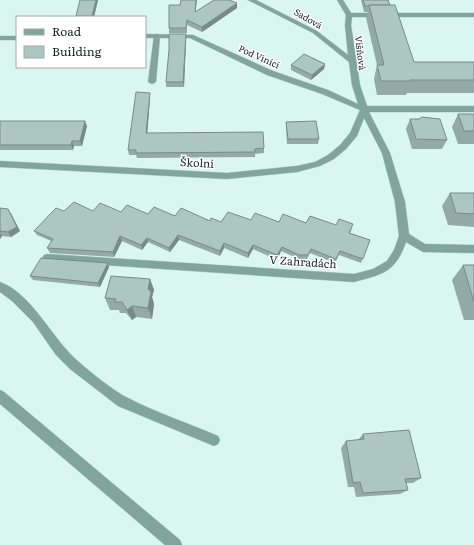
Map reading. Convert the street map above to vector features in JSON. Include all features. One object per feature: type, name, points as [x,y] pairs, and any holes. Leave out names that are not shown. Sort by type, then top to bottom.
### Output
[{"type":"street","name":"Sadová","points":[[251,0],[315,32],[352,61]]},
{"type":"street","points":[[340,0],[349,15],[474,15]]},
{"type":"street","name":"Višňová","points":[[349,15],[348,25],[352,61],[356,84],[364,109]]},
{"type":"street","name":"Pod Vinicí","points":[[146,36],[191,36],[270,73],[325,92],[364,109]]},
{"type":"street","points":[[152,82],[156,36]]},
{"type":"street","points":[[0,38],[16,38]]},
{"type":"street","points":[[364,109],[474,109]]},
{"type":"street","name":"Školní","points":[[0,164],[227,176],[297,169],[317,164],[331,157],[343,148],[354,134],[364,109]]},
{"type":"street","name":"V Zahradách","points":[[47,258],[354,278],[376,272],[390,264],[398,252],[404,236],[400,202],[386,153],[364,109]]},
{"type":"street","points":[[404,236],[423,248],[474,249]]},
{"type":"street","points":[[0,286],[16,298],[37,319],[60,351],[74,365],[122,402],[214,440]]},
{"type":"street","points":[[0,396],[175,545]]},
{"type":"building","points":[[80,0],[96,0],[92,16],[76,16]]},
{"type":"building","points":[[181,0],[196,0],[195,12],[214,0],[229,0],[237,3],[202,27],[187,20],[186,28],[169,28],[169,5],[180,5]]},
{"type":"building","points":[[363,0],[388,0],[390,5],[365,6]]},
{"type":"building","points":[[369,5],[395,5],[414,62],[474,62],[474,80],[381,81],[377,65],[384,65]]},
{"type":"building","points":[[169,34],[186,34],[183,82],[166,82]]},
{"type":"building","points":[[304,54],[325,64],[312,75],[291,65]]},
{"type":"building","points":[[136,92],[150,93],[146,133],[263,132],[264,148],[255,149],[255,152],[136,153],[136,150],[128,150]]},
{"type":"building","points":[[458,114],[474,114],[474,131],[464,131]]},
{"type":"building","points":[[422,117],[440,119],[447,140],[416,139],[410,119],[419,119]]},
{"type":"building","points":[[0,121],[85,121],[80,141],[72,141],[71,145],[0,145]]},
{"type":"building","points":[[316,121],[319,139],[288,139],[286,122]]},
{"type":"building","points":[[450,193],[474,193],[474,214],[456,213]]},
{"type":"building","points":[[74,202],[93,211],[100,203],[121,212],[127,205],[148,214],[154,207],[175,216],[181,208],[210,221],[211,218],[221,222],[228,212],[251,220],[255,213],[279,222],[283,214],[306,223],[310,216],[336,225],[339,219],[353,224],[349,233],[370,240],[363,259],[340,251],[336,259],[311,249],[308,255],[299,255],[282,247],[277,255],[253,245],[248,253],[224,243],[220,251],[178,235],[169,248],[147,238],[141,245],[120,236],[113,252],[47,248],[53,239],[34,231],[56,208],[64,211]]},
{"type":"building","points":[[0,208],[8,209],[17,227],[8,232],[0,231]]},
{"type":"building","points":[[41,258],[108,263],[98,283],[30,276]]},
{"type":"building","points":[[463,265],[474,265],[474,302]]},
{"type":"building","points":[[111,276],[150,279],[148,289],[151,292],[148,308],[132,306],[127,310],[122,302],[115,302],[116,299],[105,298]]},
{"type":"building","points":[[409,430],[421,478],[405,479],[408,490],[363,493],[360,482],[353,483],[346,441],[364,439],[363,434]]}]
